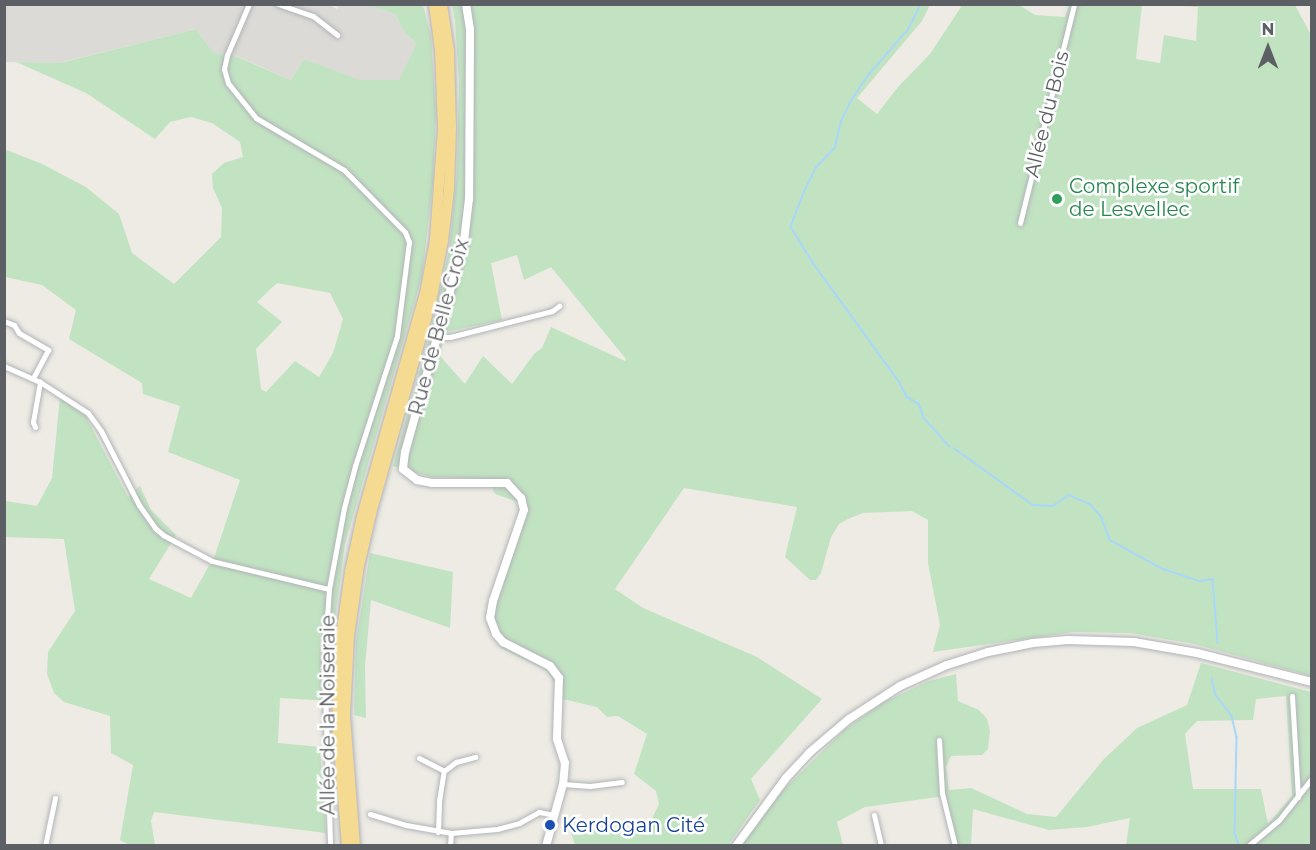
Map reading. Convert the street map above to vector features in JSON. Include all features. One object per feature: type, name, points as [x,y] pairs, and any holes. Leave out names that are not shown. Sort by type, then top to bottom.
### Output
[{"type":"highway","points":[[347,846],[338,729],[342,630],[359,526],[422,305],[435,240],[440,200],[443,128],[440,50],[434,4]]},
{"type":"highway","points":[[355,846],[345,715],[349,636],[359,566],[369,520],[431,302],[443,241],[449,189],[451,128],[448,51],[442,4]]},
{"type":"street","name":"Allée de la Noiseraie","points":[[249,4],[227,55],[224,69],[228,83],[247,110],[263,123],[337,164],[405,232],[409,242],[397,336],[355,466],[329,589],[324,662],[330,846]]},
{"type":"street","points":[[278,4],[313,16],[337,35]]},
{"type":"street","name":"Rue de Belle Croix","points":[[466,4],[470,30],[469,199],[464,241],[405,452],[403,469],[417,480],[433,483],[507,483],[521,498],[524,510],[493,601],[490,618],[496,634],[503,642],[550,666],[558,678],[557,739],[565,763],[563,784]]},
{"type":"street","name":"Allée du Bois","points":[[1020,223],[1074,4]]},
{"type":"street","points":[[439,337],[450,337],[552,312],[559,306]]},
{"type":"street","points":[[4,321],[14,325],[19,333],[48,350],[33,378]]},
{"type":"street","points":[[4,366],[33,378],[88,413],[139,505],[155,528],[163,535],[190,551],[220,563],[329,589]]},
{"type":"street","points":[[35,427],[33,422],[40,382]]},
{"type":"street","points":[[736,846],[786,778],[809,753],[849,719],[900,686],[947,665],[988,652],[1033,643],[1068,640],[1134,642],[1197,653],[1309,683]]},
{"type":"street","points":[[1292,696],[1298,797]]},
{"type":"street","points":[[939,740],[942,793],[955,846]]},
{"type":"street","points":[[420,758],[444,771]]},
{"type":"street","points":[[438,832],[439,801],[444,771],[456,762],[475,758]]},
{"type":"street","points":[[1248,846],[1280,820],[1311,778]]},
{"type":"street","points":[[546,846],[563,784],[590,786],[622,782]]},
{"type":"street","points":[[45,846],[55,798]]},
{"type":"street","points":[[370,814],[438,832],[451,833],[497,829],[519,823],[538,812],[554,815]]},
{"type":"street","points":[[874,815],[881,846]]},
{"type":"street","points":[[450,846],[451,833]]},
{"type":"shaded area","points":[[5,4],[328,4],[337,9],[339,5],[368,5],[395,14],[404,32],[416,44],[400,80],[360,81],[304,59],[291,80],[236,56],[214,53],[196,29],[59,63],[5,62]]},
{"type":"green space","points":[[368,5],[423,5],[431,36],[436,115],[433,182],[422,276],[345,544],[336,612],[331,701],[280,698],[278,743],[320,747],[326,833],[154,812],[151,821],[155,845],[129,845],[120,840],[133,765],[111,753],[110,716],[64,702],[54,693],[47,674],[48,652],[75,611],[64,539],[5,537],[5,448],[6,501],[37,506],[52,478],[60,397],[85,415],[128,497],[140,486],[151,510],[176,535],[149,579],[191,598],[215,555],[240,480],[168,452],[180,406],[143,394],[142,383],[69,339],[76,310],[42,285],[5,277],[4,149],[40,163],[86,187],[119,214],[132,253],[174,284],[221,237],[222,208],[213,188],[212,174],[224,163],[243,157],[240,142],[212,123],[191,117],[170,122],[155,139],[86,93],[16,62],[60,63],[196,29],[214,53],[235,56],[291,80],[304,59],[360,80],[399,80],[416,44],[404,32],[395,14]],"holes":[[[277,283],[330,293],[343,319],[333,353],[319,377],[295,361],[266,392],[261,389],[256,349],[282,322],[257,302]]]},
{"type":"green space","points":[[452,5],[930,5],[922,21],[857,98],[877,114],[898,87],[930,54],[961,7],[958,5],[1019,5],[1035,15],[1065,17],[1069,5],[1142,5],[1136,59],[1160,63],[1164,35],[1196,41],[1198,7],[1165,5],[1295,5],[1311,35],[1311,676],[1194,644],[1130,633],[1073,632],[933,652],[940,625],[928,563],[928,520],[912,511],[863,513],[848,519],[839,524],[831,537],[821,573],[816,580],[810,580],[785,557],[797,507],[684,488],[615,589],[643,608],[757,657],[822,699],[751,779],[760,800],[728,845],[575,845],[570,829],[646,831],[659,804],[656,791],[634,774],[647,734],[618,716],[607,717],[597,707],[554,697],[554,682],[546,670],[501,648],[489,630],[487,614],[519,512],[518,502],[495,494],[488,479],[431,477],[393,466],[428,341],[449,251],[457,174],[459,81]],"holes":[[[517,255],[524,280],[551,267],[626,359],[625,361],[551,327],[542,348],[534,354],[512,384],[483,356],[465,384],[439,355],[446,332],[502,320],[491,263]]]},
{"type":"green space","points":[[370,553],[453,572],[450,628],[371,600],[365,666],[366,718],[354,715],[356,642]]},
{"type":"green space","points":[[1201,663],[1311,692],[1311,845],[1126,845],[1130,818],[1087,827],[1049,830],[973,809],[971,845],[958,845],[945,796],[865,807],[837,822],[843,845],[740,846],[782,791],[844,730],[884,702],[929,681],[956,674],[958,701],[979,710],[987,719],[990,731],[988,749],[982,755],[951,756],[946,767],[949,790],[971,788],[1027,814],[1056,817],[1104,759],[1137,728],[1187,705]],"holes":[[[1286,696],[1292,796],[1268,824],[1261,789],[1193,789],[1185,734],[1197,721],[1253,720],[1256,699]]]},
{"type":"waterway","points":[[921,4],[909,29],[869,75],[852,100],[841,123],[835,148],[817,167],[791,227],[814,264],[900,383],[907,397],[919,404],[924,418],[949,446]]},
{"type":"waterway","points":[[954,448],[1033,505],[1053,506],[1069,495],[1091,505],[1101,516],[1110,540],[1161,568],[1199,581],[1213,579],[1218,643]]},
{"type":"waterway","points":[[1212,678],[1216,695],[1232,716],[1237,737],[1235,833],[1239,844]]},
{"type":"place","name":"Complexe sportif de Lesvellec","points":[[1057,199]]},
{"type":"place","name":"Kerdogan Cité","points":[[550,825]]}]
